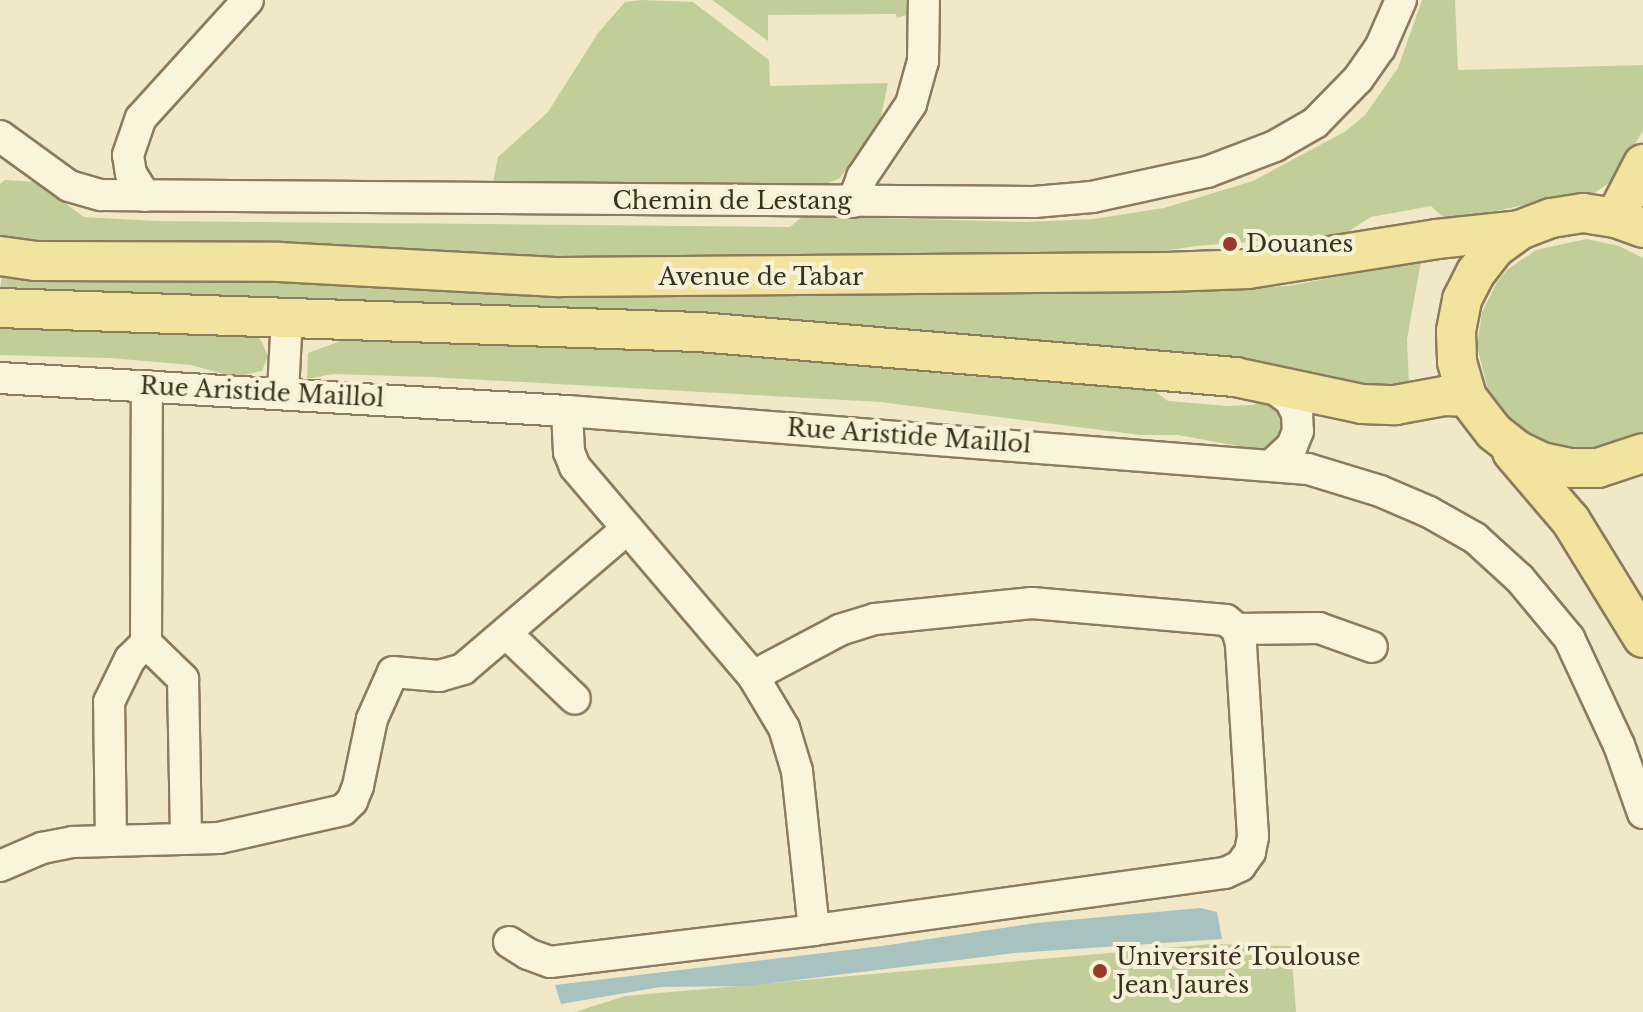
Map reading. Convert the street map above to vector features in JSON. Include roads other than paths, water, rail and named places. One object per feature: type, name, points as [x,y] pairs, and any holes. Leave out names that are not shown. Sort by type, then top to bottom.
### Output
[{"type":"main road","points":[[1643,164],[1629,223],[1583,213],[1551,218],[1520,230],[1495,248],[1476,272],[1462,300],[1456,331],[1457,362],[1467,397],[1571,521],[1643,638]]},
{"type":"main road","name":"Avenue de Tabar","points":[[0,256],[35,261],[279,262],[560,277],[1166,272],[1248,269],[1437,239],[1520,230]]},
{"type":"main road","points":[[0,308],[287,315],[699,332],[1266,382],[1362,404],[1395,405],[1444,396],[1467,397]]},
{"type":"main road","points":[[1494,432],[1517,450],[1542,462],[1570,468],[1598,468],[1643,453]]},
{"type":"street","points":[[145,196],[131,174],[128,155],[141,118],[248,0]]},
{"type":"street","points":[[853,202],[862,177],[911,104],[923,61],[924,0]]},
{"type":"street","name":"Chemin de Lestang","points":[[4,146],[86,193],[145,196],[853,202],[1034,202],[1092,197],[1169,183],[1238,162],[1297,134],[1336,105],[1380,48],[1401,0]]},
{"type":"street","points":[[283,392],[287,315]]},
{"type":"street","name":"Rue Aristide Maillol","points":[[0,378],[283,392],[567,411],[1273,464],[1345,479],[1429,512],[1475,538],[1549,609],[1574,648],[1619,745],[1643,813]]},
{"type":"street","points":[[1266,382],[1290,400],[1297,414],[1298,431],[1292,446],[1273,464]]},
{"type":"street","points":[[111,841],[109,702],[130,659],[146,643],[147,386]]},
{"type":"street","points":[[567,411],[569,452],[575,467],[753,676],[793,749],[814,930]]},
{"type":"street","points":[[0,866],[42,848],[243,834],[343,810],[352,801],[358,786],[372,719],[393,672],[439,676],[463,669],[627,529]]},
{"type":"street","points":[[509,942],[528,954],[550,962],[814,930],[1225,873],[1240,866],[1250,852],[1253,836],[1241,644],[1237,629],[1226,620],[1032,603],[875,619],[840,630],[753,676]]},
{"type":"street","points":[[1237,629],[1319,628],[1372,647]]},
{"type":"street","points":[[506,633],[575,699]]},
{"type":"street","points":[[146,643],[183,679],[186,839]]},
{"type":"water","points":[[1200,908],[1217,912],[1222,939],[1015,953],[747,986],[660,987],[561,1004],[555,985],[882,946],[1036,923]]},
{"type":"place","name":"Douanes","points":[[1230,244]]},
{"type":"place","name":"Université Toulouse Jean Jaurès","points":[[1100,971]]}]
